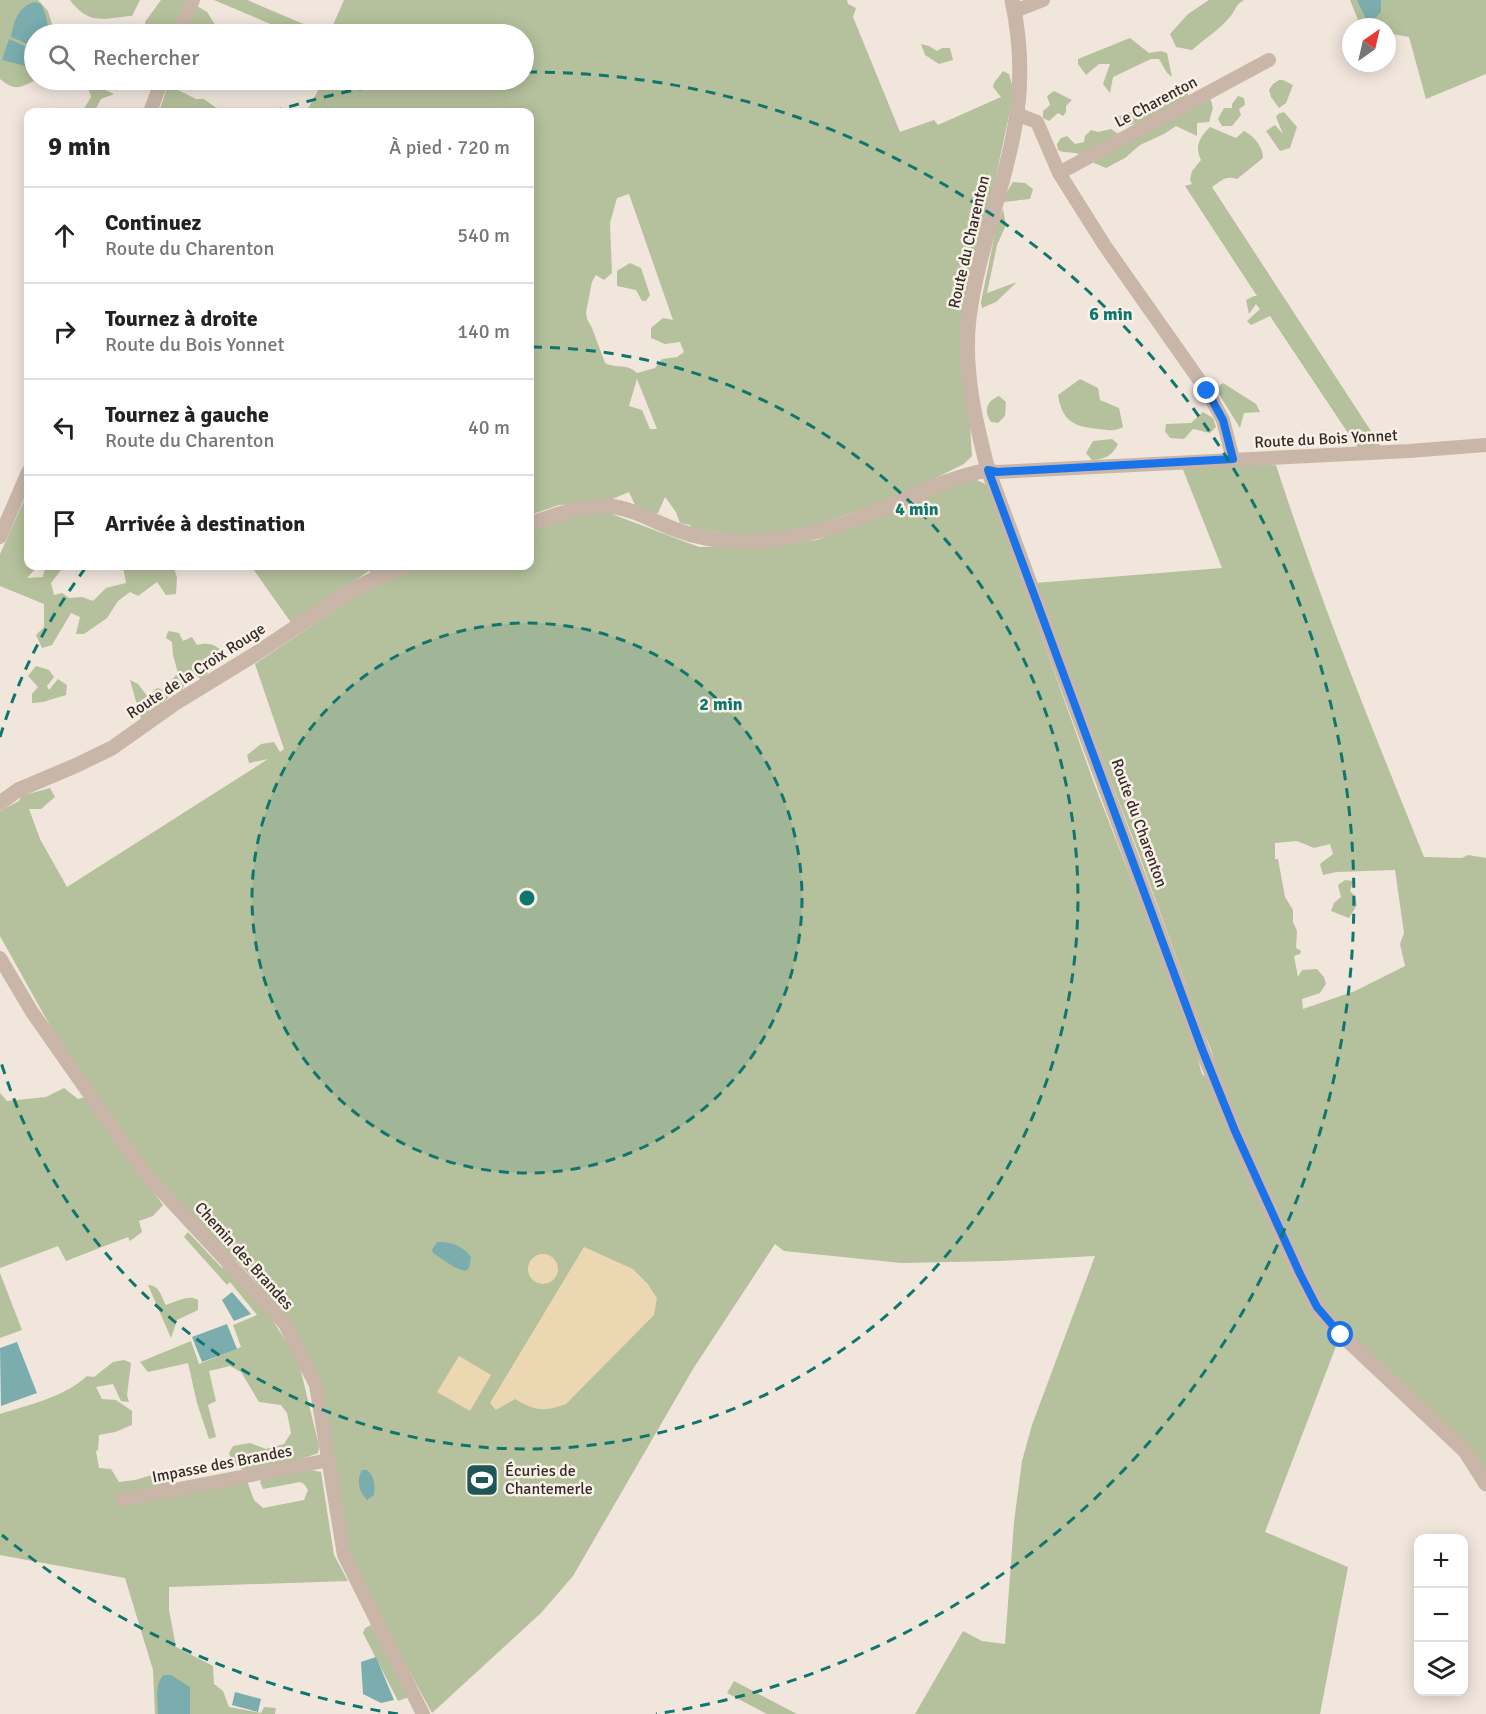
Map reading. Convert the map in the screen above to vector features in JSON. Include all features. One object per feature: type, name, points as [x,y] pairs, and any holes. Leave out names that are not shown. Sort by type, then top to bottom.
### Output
[{"type":"street","points":[[183,24],[193,0]]},
{"type":"street","points":[[1013,6],[1044,0]]},
{"type":"street","name":"Route du Charenton","points":[[1013,6],[1018,39],[1017,114],[976,279],[969,319],[970,396],[988,470],[1202,1049],[1235,1131],[1300,1274],[1317,1307],[1341,1335],[1465,1451],[1482,1477]]},
{"type":"street","name":"Le Charenton","points":[[1059,173],[1269,60]]},
{"type":"street","points":[[152,108],[158,90]]},
{"type":"street","points":[[1017,114],[1037,122],[1059,173],[1105,246],[1207,391],[1223,420],[1233,459]]},
{"type":"street","name":"Route du Bois Yonnet","points":[[988,470],[997,472],[1486,445]]},
{"type":"street","points":[[534,523],[588,507],[611,506],[703,538],[741,542],[772,540],[804,535],[853,520],[932,486],[988,470]]},
{"type":"street","points":[[0,537],[24,481]]},
{"type":"street","name":"Route de la Croix Rouge","points":[[0,802],[18,790],[112,748],[177,702],[257,653],[347,593],[398,570]]},
{"type":"street","name":"Chemin des Brandes","points":[[0,958],[32,1012],[144,1172],[285,1324],[316,1385],[344,1555],[423,1714]]},
{"type":"street","name":"Impasse des Brandes","points":[[122,1500],[329,1460]]},
{"type":"green space","points":[[0,0],[38,0],[48,11],[52,24],[24,24],[24,85],[13,87],[0,79]]},
{"type":"green space","points":[[70,0],[140,0],[132,16],[105,19],[84,14]]},
{"type":"green space","points":[[161,0],[187,0],[207,12],[215,24],[145,24]]},
{"type":"green space","points":[[214,0],[247,0],[303,24],[270,24]]},
{"type":"green space","points":[[344,0],[847,0],[848,4],[856,8],[853,17],[900,132],[934,120],[938,125],[1001,97],[993,87],[994,83],[1003,71],[1009,74],[1014,92],[984,232],[965,348],[972,456],[964,464],[893,499],[816,525],[760,538],[692,529],[690,525],[680,523],[676,512],[665,497],[658,513],[648,515],[636,507],[629,492],[603,503],[559,505],[534,514],[534,108],[308,108],[318,90],[534,90],[534,24],[333,24]],"holes":[[[629,194],[673,320],[663,318],[651,328],[651,338],[665,344],[680,342],[684,352],[677,357],[662,359],[655,368],[637,373],[626,367],[605,363],[586,312],[592,282],[596,275],[604,280],[612,273],[610,223],[617,198]],[[637,379],[657,429],[650,429],[642,410],[629,406]]]},
{"type":"green space","points":[[1209,0],[1244,0],[1238,4],[1225,22],[1192,50],[1176,47],[1170,34],[1188,14]]},
{"type":"green space","points":[[1350,0],[1486,0],[1486,74],[1426,99],[1409,37],[1396,35],[1396,18],[1357,18]]},
{"type":"green space","points":[[1130,38],[1149,53],[1161,51],[1167,53],[1172,77],[1159,59],[1151,59],[1113,77],[1110,93],[1103,84],[1110,64],[1099,64],[1086,75],[1078,64],[1078,59]]},
{"type":"green space","points":[[921,44],[937,51],[950,48],[953,60],[939,64],[925,55]]},
{"type":"green space","points":[[1279,80],[1293,85],[1286,103],[1279,108],[1269,90]]},
{"type":"green space","points":[[1184,84],[1188,89],[1188,99],[1210,97],[1213,108],[1209,122],[1197,123],[1197,136],[1176,126],[1140,145],[1125,158],[1106,168],[1094,163],[1088,152],[1081,155],[1058,150],[1057,144],[1061,138],[1067,136],[1075,144],[1084,142],[1085,136],[1091,130],[1098,132],[1111,129],[1120,135],[1149,127],[1138,123],[1122,127],[1119,116],[1141,108],[1151,111],[1158,109],[1161,102],[1168,103],[1178,96],[1176,86]]},
{"type":"green space","points":[[89,90],[105,90],[114,94],[101,99],[96,108],[84,108],[91,97]]},
{"type":"green space","points":[[166,90],[178,90],[196,99],[204,99],[216,108],[160,108]]},
{"type":"green space","points":[[1054,91],[1072,100],[1066,106],[1063,116],[1058,113],[1049,121],[1043,118],[1043,111],[1050,105],[1047,96]]},
{"type":"green space","points":[[1238,96],[1244,98],[1245,105],[1239,109],[1241,115],[1232,126],[1222,126],[1218,119],[1224,108],[1232,108]]},
{"type":"green space","points":[[1284,112],[1297,127],[1290,148],[1280,151],[1266,131],[1275,125],[1283,134],[1276,117]]},
{"type":"green space","points":[[1210,127],[1236,138],[1244,131],[1260,146],[1263,158],[1237,179],[1226,178],[1212,187],[1382,448],[1358,448],[1270,316],[1251,325],[1247,321],[1260,309],[1256,304],[1249,314],[1246,300],[1257,296],[1185,186],[1192,184],[1190,180],[1192,171],[1201,160],[1198,150],[1199,142]]},
{"type":"green space","points":[[1013,182],[1025,183],[1033,189],[1030,199],[1004,202],[1005,195]]},
{"type":"green space","points":[[1003,209],[1006,225],[997,245],[987,293],[1017,282],[996,302],[982,308],[981,302],[997,224]]},
{"type":"green space","points":[[630,263],[641,268],[650,295],[646,301],[642,301],[636,290],[617,286],[617,271]]},
{"type":"green space","points":[[1080,379],[1098,388],[1100,400],[1119,408],[1123,427],[1117,430],[1090,428],[1076,424],[1066,417],[1058,395]]},
{"type":"green space","points":[[1223,383],[1256,404],[1260,412],[1244,413],[1240,428],[1215,388]]},
{"type":"green space","points":[[999,396],[1006,402],[1005,416],[998,423],[991,422],[987,414],[987,406]]},
{"type":"green space","points":[[1203,412],[1213,418],[1216,427],[1210,433],[1193,429],[1184,439],[1170,438],[1165,431],[1166,424],[1191,423]]},
{"type":"green space","points":[[1112,439],[1118,444],[1108,456],[1092,460],[1086,453],[1093,441]]},
{"type":"green space","points":[[1276,465],[1328,613],[1424,857],[1462,858],[1468,855],[1486,858],[1486,1474],[1338,1341],[1265,1532],[1348,1567],[1320,1714],[915,1714],[963,1631],[982,1641],[1005,1644],[1014,1522],[1022,1461],[1032,1425],[1095,1256],[901,1263],[784,1251],[775,1244],[693,1369],[573,1576],[541,1613],[432,1713],[351,1558],[327,1415],[290,1325],[250,1275],[153,1175],[58,1040],[0,936],[0,811],[19,801],[21,796],[50,788],[55,797],[41,809],[29,809],[40,839],[67,887],[268,759],[249,763],[247,755],[261,744],[274,742],[280,752],[284,749],[255,664],[367,588],[410,570],[534,570],[534,529],[576,513],[609,513],[699,547],[765,546],[817,540],[901,507],[950,484],[977,480],[989,489],[1095,786],[1190,1030],[1202,1074],[1218,1087],[1212,1052],[1035,583],[1222,568],[1182,467]],"holes":[[[1297,841],[1314,848],[1330,844],[1333,854],[1320,864],[1323,875],[1336,872],[1395,870],[1404,933],[1400,944],[1405,966],[1355,991],[1303,1009],[1302,999],[1320,993],[1326,984],[1324,977],[1317,969],[1302,970],[1298,977],[1294,956],[1300,954],[1301,951],[1296,948],[1297,931],[1293,922],[1293,910],[1285,897],[1278,859],[1275,859],[1275,843]]]},
{"type":"green space","points":[[24,501],[24,570],[34,570],[27,578],[43,577],[45,570],[61,570],[51,583],[54,595],[62,593],[69,598],[82,597],[93,601],[106,588],[126,583],[124,570],[174,570],[177,577],[176,594],[166,595],[157,582],[138,596],[130,592],[118,601],[107,618],[84,634],[76,634],[80,617],[71,613],[52,645],[42,648],[36,635],[44,627],[44,604],[0,586],[0,554]]},
{"type":"green space","points":[[254,570],[381,570],[375,574],[369,571],[292,624]]},
{"type":"green space","points":[[168,631],[179,633],[183,641],[192,637],[197,645],[212,645],[224,654],[203,659],[208,673],[202,680],[190,671],[182,690],[174,691],[168,684],[178,673],[172,642],[166,638]]},
{"type":"green space","points":[[36,666],[49,670],[54,677],[47,686],[49,690],[58,679],[67,685],[66,695],[32,703],[32,694],[38,687],[28,676]]},
{"type":"green space","points":[[130,680],[138,684],[148,697],[157,688],[173,693],[157,709],[141,719]]},
{"type":"green space","points":[[1345,880],[1353,881],[1350,891],[1355,896],[1357,905],[1349,918],[1331,911],[1334,903],[1341,897],[1338,885]]},
{"type":"green space","points":[[64,1088],[78,1099],[85,1097],[163,1205],[153,1216],[139,1221],[142,1232],[130,1241],[128,1237],[66,1261],[58,1246],[0,1268],[0,1093],[7,1101],[46,1097]]},
{"type":"green space","points":[[188,1232],[221,1267],[231,1271],[269,1315],[298,1359],[319,1446],[318,1453],[262,1469],[249,1471],[242,1469],[229,1453],[233,1446],[250,1443],[266,1449],[284,1444],[291,1433],[287,1413],[281,1405],[259,1402],[241,1372],[230,1366],[209,1371],[216,1401],[208,1405],[216,1437],[209,1439],[197,1403],[188,1363],[148,1372],[140,1362],[191,1341],[199,1364],[241,1347],[233,1325],[257,1315],[230,1282],[227,1285],[184,1237]]},
{"type":"green space","points":[[0,1273],[22,1330],[0,1338]]},
{"type":"green space","points":[[148,1285],[158,1289],[166,1305],[187,1298],[198,1300],[198,1310],[177,1320],[171,1338]]},
{"type":"green space","points":[[124,1360],[131,1363],[127,1395],[129,1402],[121,1401],[113,1384],[96,1387],[102,1399],[116,1400],[132,1411],[132,1425],[99,1435],[96,1451],[99,1468],[111,1469],[119,1482],[135,1480],[173,1469],[175,1473],[169,1484],[168,1494],[247,1481],[254,1500],[263,1508],[304,1500],[308,1490],[300,1482],[263,1489],[260,1482],[262,1479],[311,1470],[321,1472],[334,1555],[348,1581],[169,1587],[169,1610],[176,1647],[213,1666],[214,1684],[223,1691],[229,1707],[261,1713],[264,1707],[276,1708],[275,1714],[155,1714],[153,1670],[125,1578],[0,1555],[0,1414],[57,1395],[78,1384],[87,1376],[94,1377],[113,1362]]},
{"type":"green space","points":[[371,1625],[409,1697],[398,1701],[363,1633],[365,1628]]},
{"type":"green space","points":[[734,1681],[797,1714],[767,1714],[727,1693]]},
{"type":"sand","points":[[584,1247],[633,1269],[647,1283],[657,1298],[654,1315],[566,1404],[540,1409],[515,1399],[496,1410],[490,1403]]},
{"type":"sand","points":[[543,1254],[549,1255],[557,1263],[557,1275],[549,1283],[543,1284],[537,1283],[529,1275],[528,1269],[529,1263],[537,1255]]},
{"type":"sand","points":[[459,1356],[491,1375],[470,1411],[437,1392]]},
{"type":"water","points":[[1357,0],[1381,0],[1381,12],[1375,18],[1366,18]]},
{"type":"water","points":[[35,2],[41,4],[48,24],[24,24],[24,43],[11,37],[15,20],[29,4]]},
{"type":"water","points":[[9,39],[24,46],[24,66],[2,60]]},
{"type":"water","points":[[437,1242],[452,1243],[464,1250],[471,1257],[469,1268],[465,1271],[454,1267],[433,1253],[432,1250]]},
{"type":"water","points":[[232,1292],[251,1314],[234,1321],[222,1300]]},
{"type":"water","points":[[227,1324],[237,1349],[202,1362],[192,1337]]},
{"type":"water","points":[[17,1342],[37,1393],[1,1406],[0,1348]]},
{"type":"water","points":[[362,1470],[367,1470],[374,1481],[374,1495],[367,1500],[359,1486]]},
{"type":"water","points":[[376,1657],[394,1700],[381,1703],[363,1694],[361,1662]]},
{"type":"water","points":[[164,1675],[171,1675],[190,1687],[190,1714],[158,1714],[158,1688]]},
{"type":"water","points":[[235,1692],[261,1699],[258,1712],[232,1705]]},
{"type":"place","name":"Écuries de Chantemerle","points":[[482,1480]]},
{"type":"route","points":[[1207,391],[1223,420],[1233,459],[997,472],[988,470],[1190,1011],[1202,1049],[1235,1131],[1281,1235],[1317,1307],[1341,1335]]}]
